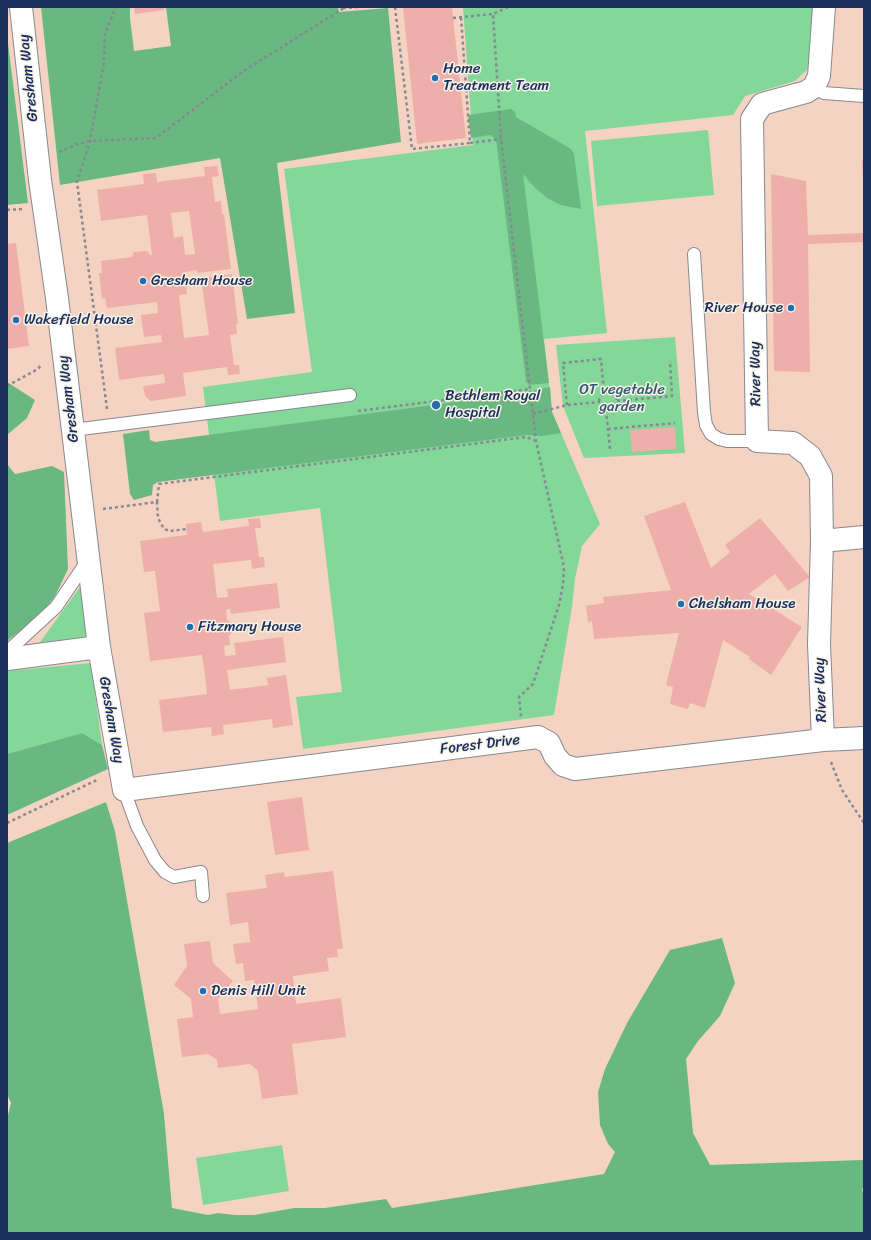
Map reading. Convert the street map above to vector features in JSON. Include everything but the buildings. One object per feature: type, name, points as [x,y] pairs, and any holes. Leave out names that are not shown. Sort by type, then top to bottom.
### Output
[{"type":"street","name":"Gresham Way","points":[[21,7],[40,180],[57,298],[99,647],[122,780]]},
{"type":"street","points":[[814,87],[819,76],[824,7]]},
{"type":"street","name":"River Way","points":[[814,87],[806,92],[762,104],[752,118],[757,440],[793,443],[810,456],[821,476],[822,541],[819,644],[823,740]]},
{"type":"street","points":[[822,541],[864,536]]},
{"type":"street","points":[[7,659],[99,647]]},
{"type":"street","name":"Forest Drive","points":[[122,780],[538,737],[549,743],[555,756],[563,765],[576,769],[823,740],[864,738]]},
{"type":"lane","points":[[814,87],[824,93],[864,96]]},
{"type":"lane","points":[[694,254],[706,424],[711,434],[719,440],[757,440]]},
{"type":"lane","points":[[73,430],[350,395]]},
{"type":"lane","points":[[7,652],[56,607],[88,560]]},
{"type":"lane","points":[[122,780],[137,826],[155,860],[165,872],[174,877],[200,872],[204,896]]},
{"type":"path","points":[[110,425],[77,182],[90,141],[104,62],[105,32],[116,7]]},
{"type":"path","points":[[53,154],[77,144],[90,141],[156,138],[242,72],[344,8],[358,7]]},
{"type":"path","points":[[395,7],[412,149],[501,139]]},
{"type":"path","points":[[453,18],[493,14],[508,7]]},
{"type":"path","points":[[493,14],[501,139],[536,441],[562,550],[564,573],[559,605],[533,684],[519,697],[522,739]]},
{"type":"path","points":[[461,17],[470,143]]},
{"type":"path","points":[[7,210],[26,208]]},
{"type":"path","points":[[567,405],[563,363],[601,359],[604,393]]},
{"type":"path","points":[[617,401],[672,396],[670,361]]},
{"type":"path","points":[[7,386],[38,369],[42,363]]},
{"type":"path","points":[[610,392],[615,395],[617,401],[616,406],[612,410],[606,410],[601,407],[599,402],[600,397],[604,393],[610,392]]},
{"type":"path","points":[[533,414],[567,405],[599,402]]},
{"type":"path","points":[[606,410],[610,449]]},
{"type":"path","points":[[608,429],[675,423]]},
{"type":"path","points":[[187,529],[170,531],[164,529],[158,518],[157,502],[159,484],[526,437],[536,441]]},
{"type":"path","points":[[83,512],[157,502]]},
{"type":"path","points":[[823,740],[842,790],[864,822]]},
{"type":"path","points":[[7,823],[122,780]]},
{"type":"shaded area","name":"Bethlem Royal Hospital","points":[[7,7],[864,7],[864,1169],[863,1161],[604,1174],[392,1208],[294,1208],[254,1215],[218,1213],[208,1215],[172,1208],[164,1114],[115,831],[106,802],[7,843]]},
{"type":"green space","points":[[41,7],[130,7],[134,51],[171,46],[166,7],[338,7],[339,12],[388,8],[401,142],[277,163],[295,313],[247,319],[220,158],[60,185]]},
{"type":"green space","points":[[463,7],[815,7],[812,65],[795,81],[745,96],[733,115],[585,131],[607,333],[544,339],[552,412],[600,524],[582,546],[575,579],[572,607],[554,715],[303,749],[296,697],[342,692],[320,508],[220,521],[203,387],[312,372],[284,169],[473,145]]},
{"type":"green space","points":[[7,35],[28,203],[7,205]]},
{"type":"green space","points":[[511,109],[515,112],[516,117],[571,149],[574,154],[581,209],[561,205],[547,198],[535,188],[523,174],[549,383],[529,385],[526,381],[496,139],[490,135],[471,138],[468,115]]},
{"type":"green space","points":[[708,130],[714,195],[597,206],[591,141]]},
{"type":"green space","name":"OT vegetable garden","points":[[675,337],[685,453],[584,458],[563,406],[556,345]]},
{"type":"green space","points":[[7,382],[35,400],[27,418],[7,435]]},
{"type":"green space","points":[[550,387],[552,412],[561,433],[542,436],[526,435],[158,482],[153,485],[152,495],[134,500],[130,494],[123,434],[149,430],[150,440],[155,442],[516,394]]},
{"type":"green space","points":[[7,464],[15,474],[52,466],[64,472],[68,569],[55,596],[39,616],[7,641]]},
{"type":"green space","points":[[83,583],[89,639],[38,645]]},
{"type":"green space","points":[[91,663],[102,745],[82,733],[7,754],[7,671]]},
{"type":"green space","points":[[82,733],[102,745],[108,769],[7,815],[7,754]]},
{"type":"green space","points":[[106,802],[115,831],[164,1114],[172,1208],[208,1215],[218,1213],[254,1215],[294,1208],[325,1208],[386,1199],[392,1208],[604,1174],[615,1152],[608,1144],[600,1125],[598,1092],[605,1069],[627,1023],[670,950],[722,938],[735,983],[720,1016],[698,1041],[686,1059],[693,1133],[710,1165],[863,1160],[864,1183],[862,1191],[864,1192],[864,1233],[7,1233],[7,1119],[11,1103],[7,1094],[7,843]]},
{"type":"green space","points":[[282,1145],[289,1191],[203,1205],[196,1158]]},
{"type":"place","name":"Home Treatment Team","points":[[435,78]]},
{"type":"place","name":"Gresham House","points":[[143,281]]},
{"type":"place","name":"River House","points":[[791,308]]},
{"type":"place","name":"Wakefield House","points":[[16,320]]},
{"type":"place","name":"Bethlem Royal Hospital","points":[[436,405]]},
{"type":"place","name":"Chelsham House","points":[[681,604]]},
{"type":"place","name":"Fitzmary House","points":[[190,627]]},
{"type":"place","name":"Denis Hill Unit","points":[[203,991]]}]
